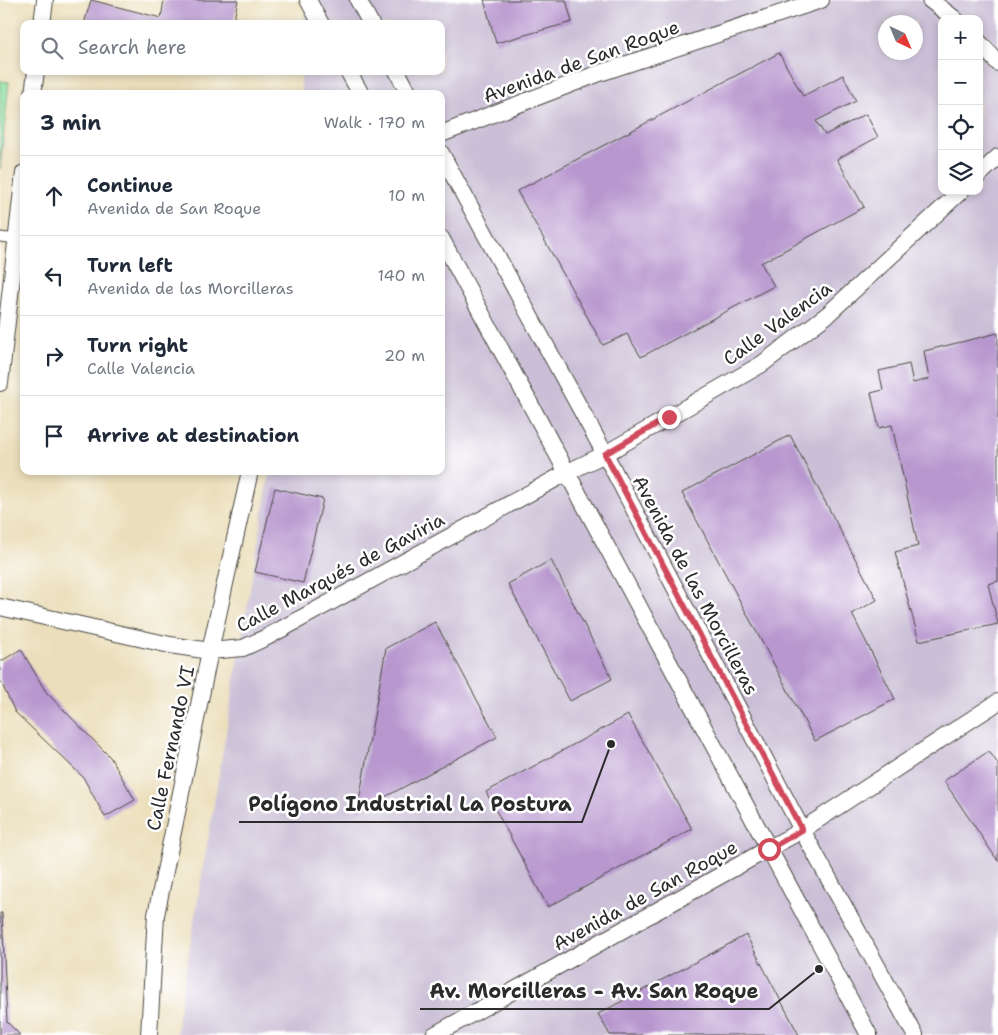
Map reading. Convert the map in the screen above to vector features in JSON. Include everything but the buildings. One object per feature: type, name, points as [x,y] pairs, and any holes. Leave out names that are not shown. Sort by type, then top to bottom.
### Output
[{"type":"street","points":[[42,20],[45,0]]},
{"type":"street","points":[[308,0],[319,20]]},
{"type":"street","points":[[358,0],[369,20]]},
{"type":"street","name":"Avenida de San Roque","points":[[445,132],[597,74],[821,0]]},
{"type":"street","points":[[930,0],[950,15]]},
{"type":"street","points":[[983,46],[998,63]]},
{"type":"street","points":[[34,90],[35,75]]},
{"type":"street","points":[[350,75],[359,90]]},
{"type":"street","points":[[399,75],[407,90]]},
{"type":"street","points":[[983,171],[998,157]]},
{"type":"street","name":"Avenida de las Morcilleras","points":[[445,160],[605,454],[802,830],[915,1035]]},
{"type":"street","name":"Calle Valencia","points":[[568,472],[605,454],[762,364],[827,315],[957,195]]},
{"type":"street","points":[[0,382],[20,211]]},
{"type":"street","points":[[445,245],[870,1035]]},
{"type":"street","name":"Calle Marqués de Gaviria","points":[[0,607],[170,645],[210,651],[243,648],[267,637],[568,472]]},
{"type":"street","name":"Calle Fernando VI","points":[[148,1035],[156,915],[210,651],[249,475]]},
{"type":"street","name":"Avenida de San Roque","points":[[434,1035],[802,830],[998,702]]},
{"type":"lane","points":[[0,237],[17,240]]},
{"type":"shaded area","points":[[310,0],[998,0],[998,1035],[177,1035],[178,1017],[269,475],[445,475],[445,90],[301,90],[301,75],[445,75],[445,20],[304,20]]},
{"type":"green space","points":[[0,81],[9,82],[0,169]]},
{"type":"place","name":"Polígono Industrial La Postura","points":[[611,744]]},
{"type":"place","name":"Av. Morcilleras - Av. San Roque","points":[[819,969]]},
{"type":"route","points":[[669,417],[605,454],[802,830],[769,849]]}]
